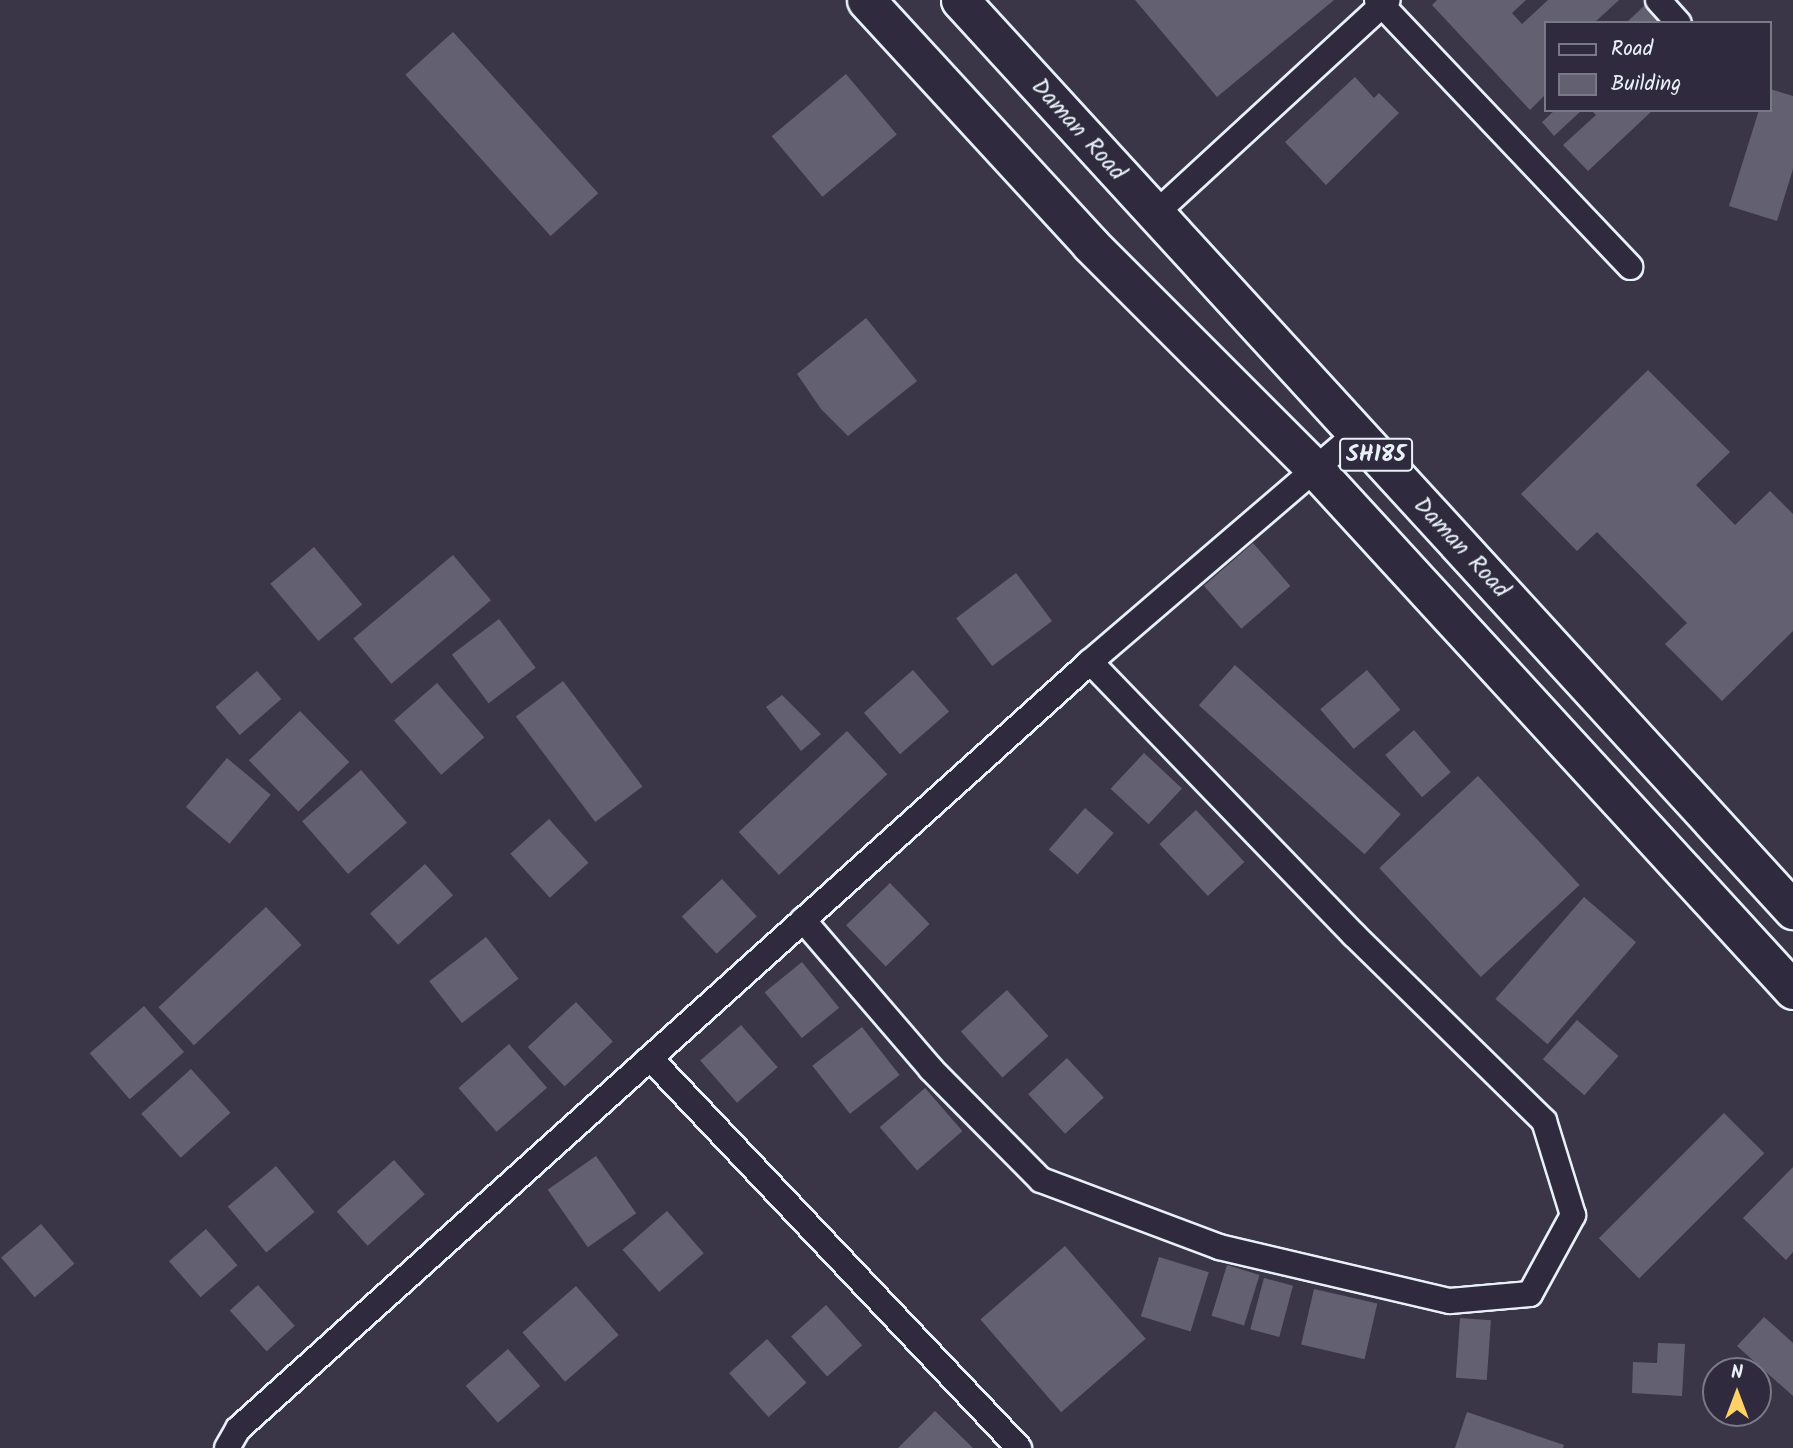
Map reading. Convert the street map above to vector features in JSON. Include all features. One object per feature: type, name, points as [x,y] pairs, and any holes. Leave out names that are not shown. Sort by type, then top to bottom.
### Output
[{"type":"main road","points":[[866,0],[1090,244],[1315,469],[1793,990]]},
{"type":"main road","name":"Daman Road","points":[[960,0],[1793,910]]},
{"type":"street","points":[[1658,0],[1677,21]]},
{"type":"street","points":[[1155,214],[1382,2],[1630,267]]},
{"type":"street","points":[[227,1448],[238,1429],[1090,662],[1356,434]]},
{"type":"street","points":[[803,920],[931,1069],[1041,1180],[1219,1247],[1450,1301],[1530,1294],[1573,1214],[1544,1121],[1354,934],[1090,662]]},
{"type":"street","points":[[650,1058],[1019,1448]]},
{"type":"building","points":[[1135,0],[1334,0],[1217,97]]},
{"type":"building","points":[[1437,0],[1526,0],[1512,13],[1522,24],[1548,0],[1619,0],[1596,21],[1545,21],[1545,95],[1530,110],[1432,5]]},
{"type":"building","points":[[1644,6],[1658,21],[1628,21]]},
{"type":"building","points":[[453,32],[598,193],[551,236],[405,75]]},
{"type":"building","points":[[846,74],[897,135],[822,197],[772,136]]},
{"type":"building","points":[[1355,77],[1374,98],[1379,93],[1399,113],[1326,185],[1285,142]]},
{"type":"building","points":[[1772,90],[1793,96],[1793,169],[1777,221],[1729,206],[1758,112],[1772,112]]},
{"type":"building","points":[[1553,112],[1580,112],[1554,136],[1542,122]]},
{"type":"building","points":[[1593,112],[1651,112],[1588,171],[1563,145],[1596,115]]},
{"type":"building","points":[[866,318],[917,381],[848,436],[821,409],[797,374]]},
{"type":"building","points":[[1648,370],[1730,452],[1696,485],[1735,525],[1770,491],[1793,514],[1793,631],[1722,701],[1665,644],[1687,623],[1597,532],[1577,551],[1521,494]]},
{"type":"building","points":[[1253,543],[1290,586],[1241,629],[1204,586]]},
{"type":"building","points":[[314,547],[362,604],[319,641],[270,584]]},
{"type":"building","points":[[453,555],[491,600],[391,684],[353,639]]},
{"type":"building","points":[[1016,573],[1052,621],[992,666],[956,618]]},
{"type":"building","points":[[499,619],[536,668],[489,703],[452,655]]},
{"type":"building","points":[[1235,665],[1401,814],[1365,854],[1199,705]]},
{"type":"building","points":[[913,670],[949,712],[900,754],[864,713]]},
{"type":"building","points":[[1367,670],[1400,710],[1354,749],[1320,709]]},
{"type":"building","points":[[257,671],[281,699],[240,735],[215,707]]},
{"type":"building","points":[[563,681],[642,786],[595,822],[516,717]]},
{"type":"building","points":[[437,683],[484,737],[441,775],[394,720]]},
{"type":"building","points":[[782,695],[821,734],[801,751],[766,707]]},
{"type":"building","points":[[300,711],[349,762],[298,811],[249,760]]},
{"type":"building","points":[[1414,730],[1451,772],[1422,797],[1385,755]]},
{"type":"building","points":[[847,731],[887,774],[779,875],[739,832]]},
{"type":"building","points":[[1144,753],[1182,788],[1149,824],[1111,789]]},
{"type":"building","points":[[227,758],[271,795],[230,844],[186,807]]},
{"type":"building","points":[[361,770],[407,823],[348,874],[302,821]]},
{"type":"building","points":[[1478,776],[1580,885],[1481,977],[1379,868]]},
{"type":"building","points":[[1085,808],[1114,833],[1078,874],[1049,850]]},
{"type":"building","points":[[1196,810],[1244,862],[1208,896],[1159,844]]},
{"type":"building","points":[[549,819],[588,863],[550,898],[510,854]]},
{"type":"building","points":[[425,864],[453,895],[398,945],[370,914]]},
{"type":"building","points":[[722,879],[757,916],[717,954],[682,917]]},
{"type":"building","points":[[890,883],[930,924],[886,966],[846,925]]},
{"type":"building","points":[[1584,897],[1636,942],[1548,1044],[1495,999]]},
{"type":"building","points":[[266,907],[301,945],[194,1045],[158,1007]]},
{"type":"building","points":[[486,937],[519,979],[462,1023],[429,981]]},
{"type":"building","points":[[802,962],[839,1008],[802,1038],[765,992]]},
{"type":"building","points":[[1007,990],[1048,1036],[1002,1078],[961,1031]]},
{"type":"building","points":[[576,1002],[613,1041],[565,1087],[528,1047]]},
{"type":"building","points":[[144,1006],[184,1052],[130,1099],[90,1053]]},
{"type":"building","points":[[1577,1020],[1619,1056],[1584,1095],[1543,1059]]},
{"type":"building","points":[[741,1025],[778,1067],[737,1103],[700,1060]]},
{"type":"building","points":[[862,1027],[900,1075],[850,1114],[812,1066]]},
{"type":"building","points":[[509,1044],[547,1088],[496,1132],[458,1088]]},
{"type":"building","points":[[1067,1058],[1104,1097],[1065,1134],[1028,1094]]},
{"type":"building","points":[[191,1069],[230,1113],[181,1158],[141,1114]]},
{"type":"building","points":[[925,1088],[962,1131],[917,1170],[880,1127]]},
{"type":"building","points":[[1724,1113],[1764,1153],[1639,1278],[1599,1238]]},
{"type":"building","points":[[596,1156],[636,1213],[588,1247],[548,1190]]},
{"type":"building","points":[[394,1160],[425,1194],[368,1246],[337,1212]]},
{"type":"building","points":[[276,1166],[315,1212],[266,1252],[228,1206]]},
{"type":"building","points":[[1793,1167],[1793,1252],[1786,1260],[1743,1218]]},
{"type":"building","points":[[667,1211],[704,1253],[659,1292],[622,1250]]},
{"type":"building","points":[[41,1224],[74,1264],[35,1297],[1,1257]]},
{"type":"building","points":[[206,1229],[237,1265],[201,1297],[169,1261]]},
{"type":"building","points":[[1065,1246],[1146,1339],[1061,1412],[980,1319]]},
{"type":"building","points":[[1159,1257],[1209,1272],[1191,1331],[1141,1316]]},
{"type":"building","points":[[1227,1265],[1260,1275],[1244,1326],[1212,1316]]},
{"type":"building","points":[[1264,1278],[1293,1286],[1279,1337],[1250,1329]]},
{"type":"building","points":[[258,1285],[295,1326],[267,1351],[230,1310]]},
{"type":"building","points":[[576,1286],[619,1335],[565,1382],[522,1333]]},
{"type":"building","points":[[1314,1289],[1377,1304],[1365,1359],[1301,1345]]},
{"type":"building","points":[[826,1305],[862,1345],[827,1377],[791,1336]]},
{"type":"building","points":[[1764,1317],[1793,1343],[1793,1396],[1772,1377],[1772,1357],[1749,1357],[1737,1346]]},
{"type":"building","points":[[1460,1318],[1491,1320],[1487,1380],[1456,1378]]},
{"type":"building","points":[[767,1339],[806,1383],[769,1417],[729,1373]]},
{"type":"building","points":[[1658,1343],[1685,1344],[1682,1396],[1632,1393],[1633,1362],[1657,1363]]},
{"type":"building","points":[[508,1349],[540,1386],[498,1423],[466,1386]]},
{"type":"building","points":[[935,1411],[973,1448],[898,1448]]},
{"type":"building","points":[[1467,1412],[1564,1445],[1563,1448],[1455,1448]]}]
